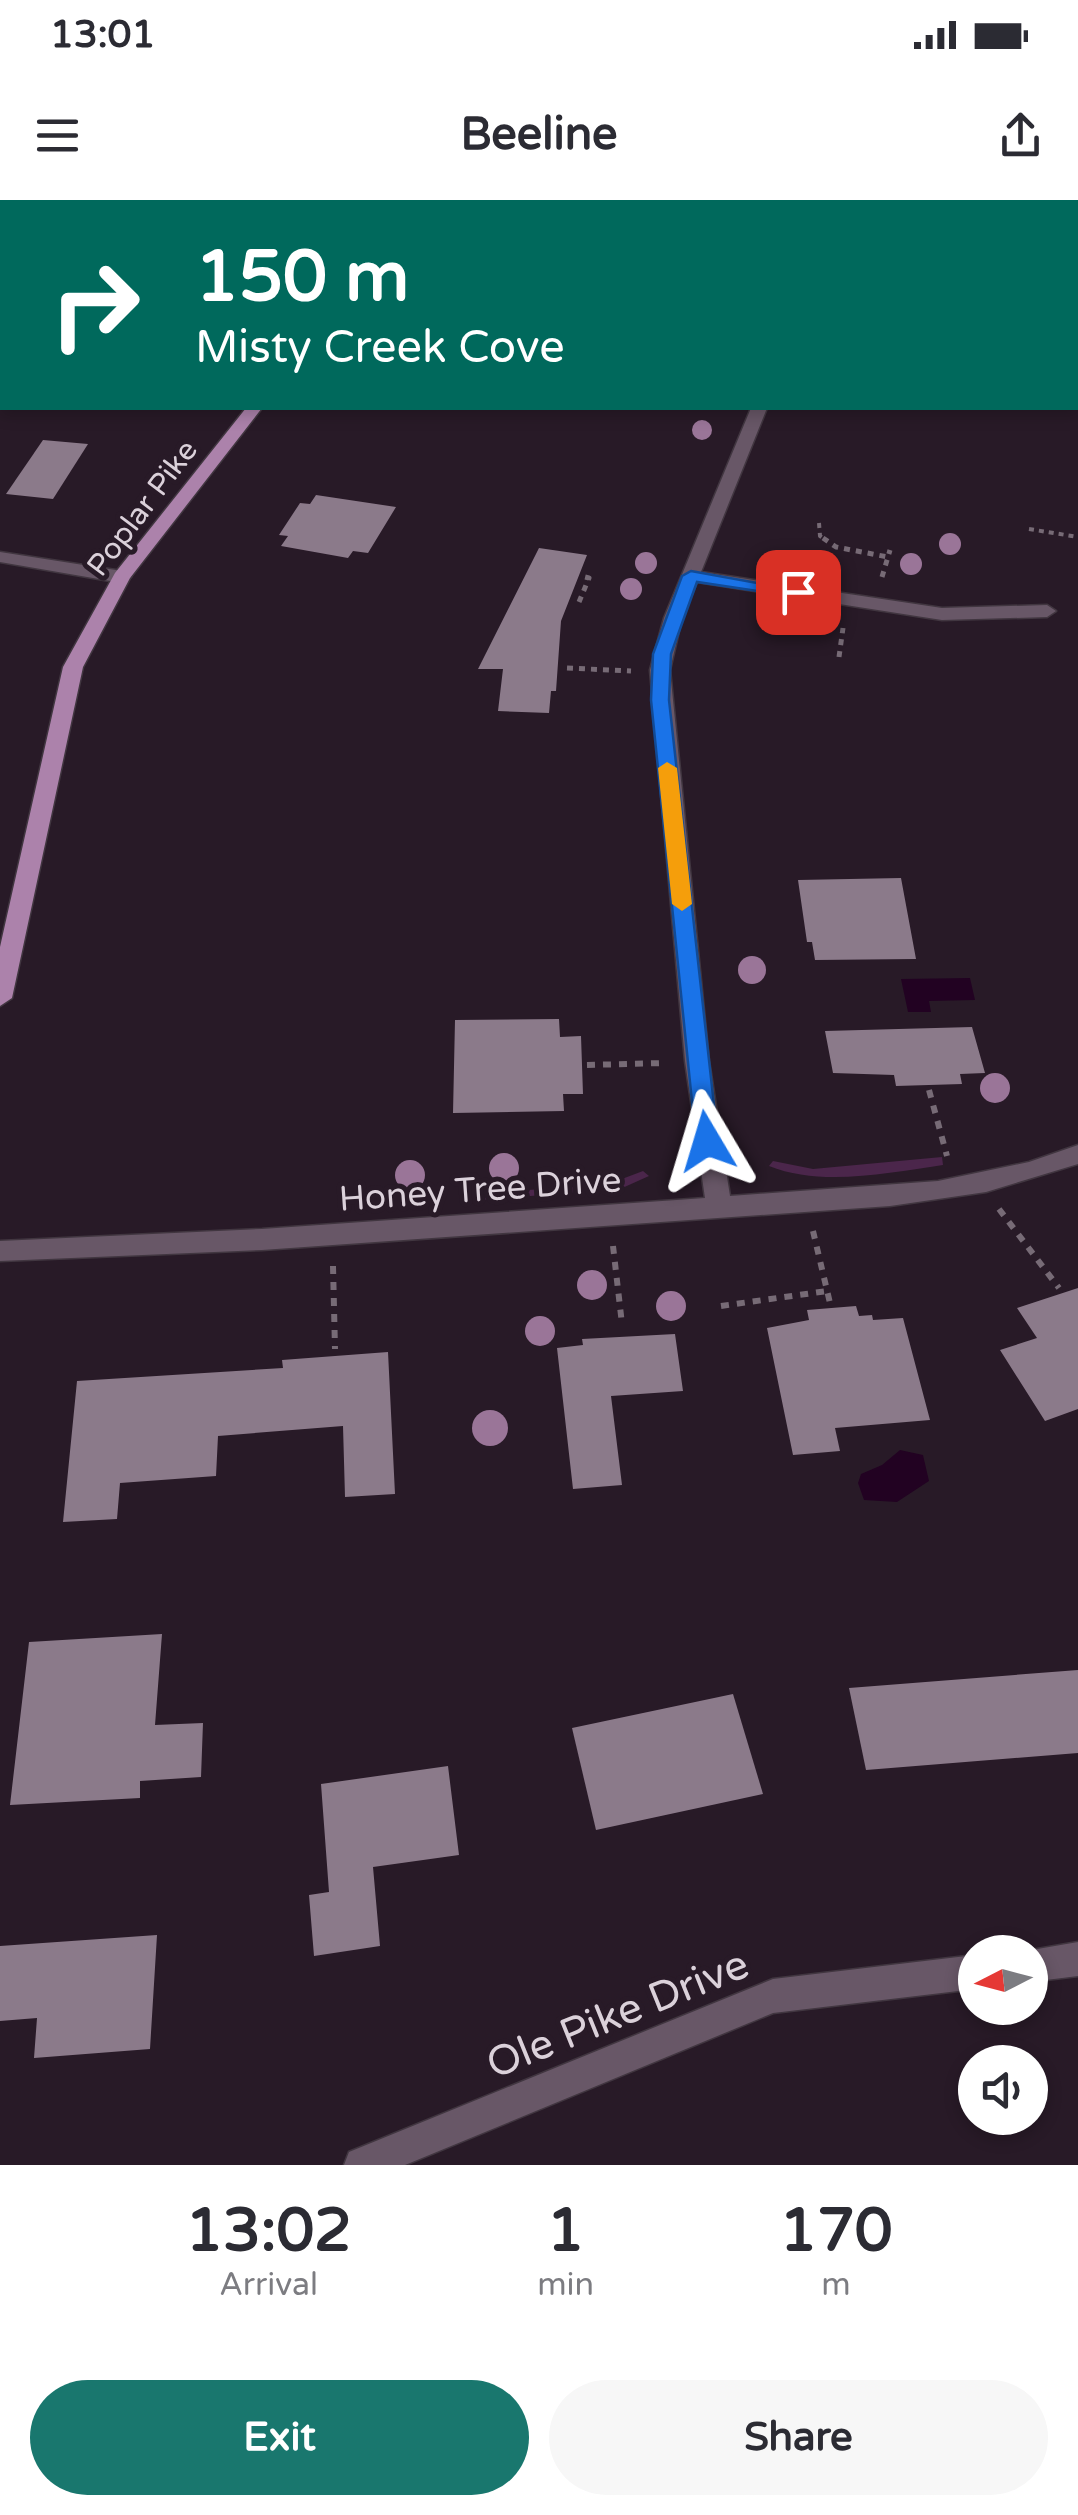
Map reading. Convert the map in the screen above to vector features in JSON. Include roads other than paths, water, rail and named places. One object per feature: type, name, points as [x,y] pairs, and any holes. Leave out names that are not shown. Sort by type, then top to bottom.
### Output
[{"type":"main road","name":"Poplar Pike","points":[[0,998],[73,667],[122,576],[252,410]]},
{"type":"street","points":[[719,1207],[697,1061],[660,700],[662,654],[759,410]]},
{"type":"street","points":[[0,557],[122,576]]},
{"type":"street","points":[[691,576],[942,614],[1046,611]]},
{"type":"street","name":"Honey Tree Drive","points":[[0,1251],[432,1229],[954,1189],[1006,1180],[1078,1154]]},
{"type":"street","points":[[1048,1963],[1078,1960]]},
{"type":"street","name":"Ole Pike Drive","points":[[362,2165],[773,1996],[958,1974]]}]
